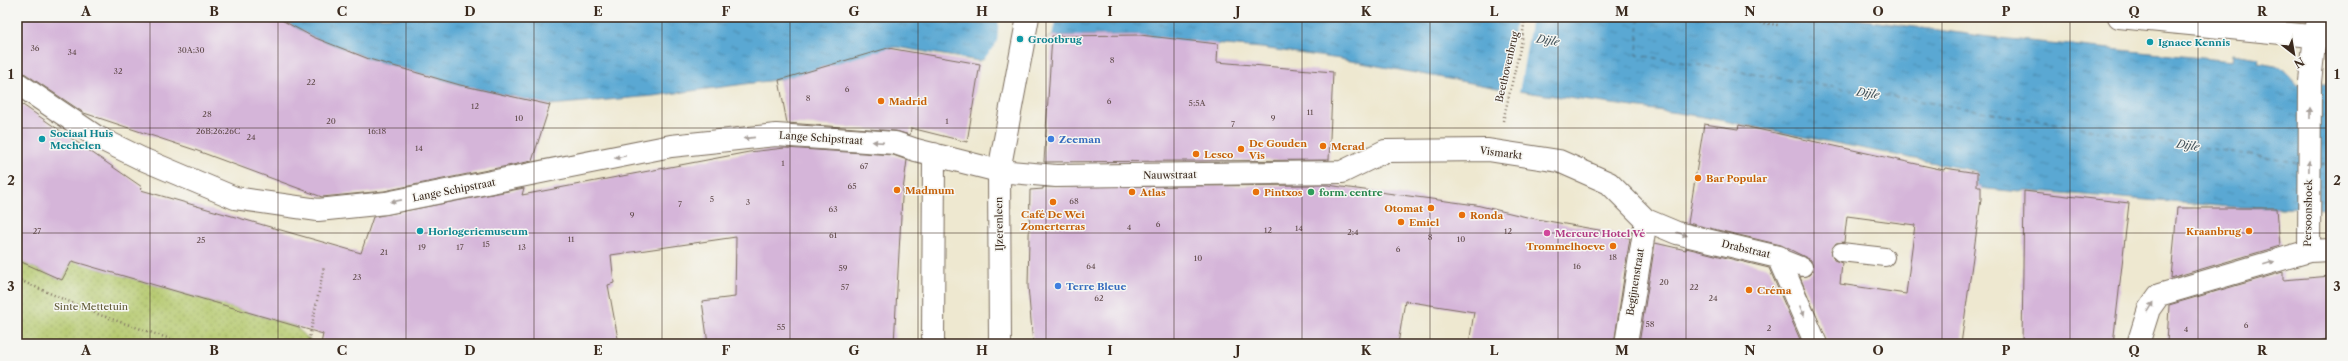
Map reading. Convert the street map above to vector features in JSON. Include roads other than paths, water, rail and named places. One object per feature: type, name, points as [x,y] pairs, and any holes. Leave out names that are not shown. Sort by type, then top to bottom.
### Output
[{"type":"street","points":[[933,344],[925,152],[999,171],[1028,17]]},
{"type":"street","points":[[2119,17],[2321,31]]},
{"type":"street","name":"Persoonshoek","points":[[2138,344],[2148,309],[2159,295],[2309,251],[2308,215],[2310,82],[2321,31]]},
{"type":"street","name":"Lange Schipstraat","points":[[17,83],[98,137],[147,161],[236,198],[318,210],[386,203],[671,146],[776,135],[895,143],[925,152]]},
{"type":"street","name":"Vismarkt","points":[[1342,172],[1385,151],[1488,150],[1559,161],[1609,184],[1646,220]]},
{"type":"street","name":"Nauwstraat","points":[[999,171],[1056,176],[1342,172]]},
{"type":"street","name":"IJzerenleen","points":[[999,171],[1000,344]]},
{"type":"street","name":"Drabstraat","points":[[1646,220],[1677,233],[1778,256],[1816,344]]},
{"type":"street","name":"Begijnenstraat","points":[[1626,344],[1646,220]]},
{"type":"street","points":[[2309,251],[2331,250]]},
{"type":"lane","points":[[1841,252],[1885,257]]},
{"type":"lane","points":[[1778,256],[1803,267]]},
{"type":"water","name":"Dijle","points":[[276,17],[1841,17],[1989,37],[2232,61],[2233,54],[2259,58],[2258,63],[2281,67],[2297,84],[2331,84],[2331,209],[2231,207],[2025,190],[2020,192],[1977,188],[1976,171],[1699,116],[1503,89],[1340,59],[1262,48],[1176,41],[1140,35],[1052,36],[979,61],[896,47],[783,79],[653,96],[550,105],[460,85],[369,59],[313,37]]},
{"type":"place","name":"Grootbrug","points":[[1020,39]]},
{"type":"place","name":"Ignace Kennis","points":[[2150,42]]},
{"type":"place","name":"Madrid","points":[[881,101]]},
{"type":"place","name":"Sociaal Huis Mechelen","points":[[42,139]]},
{"type":"place","name":"Zeeman","points":[[1051,139]]},
{"type":"place","name":"Merad","points":[[1323,146]]},
{"type":"place","name":"De Gouden Vis","points":[[1241,149]]},
{"type":"place","name":"Lesco","points":[[1196,154]]},
{"type":"place","name":"Bar Popular","points":[[1698,178]]},
{"type":"place","name":"Madmum","points":[[897,190]]},
{"type":"place","name":"Atlas","points":[[1132,192]]},
{"type":"place","name":"Pintxos","points":[[1256,192]]},
{"type":"place","name":"form. centre","points":[[1311,192]]},
{"type":"place","name":"Café De Wei Zomerterras","points":[[1053,202]]},
{"type":"place","name":"Otomat","points":[[1431,208]]},
{"type":"place","name":"Ronda","points":[[1462,215]]},
{"type":"place","name":"Emiel","points":[[1401,222]]},
{"type":"place","name":"Horlogeriemuseum","points":[[420,231]]},
{"type":"place","name":"Kraanbrug","points":[[2249,231]]},
{"type":"place","name":"Mercure Hotel Vé","points":[[1547,233]]},
{"type":"place","name":"Trommelhoeve","points":[[1613,246]]},
{"type":"place","name":"Terre Bleue","points":[[1058,286]]},
{"type":"place","name":"Créma","points":[[1749,290]]},
{"type":"park label","name":"Sinte Mettetuin","points":[[91,306]]}]
